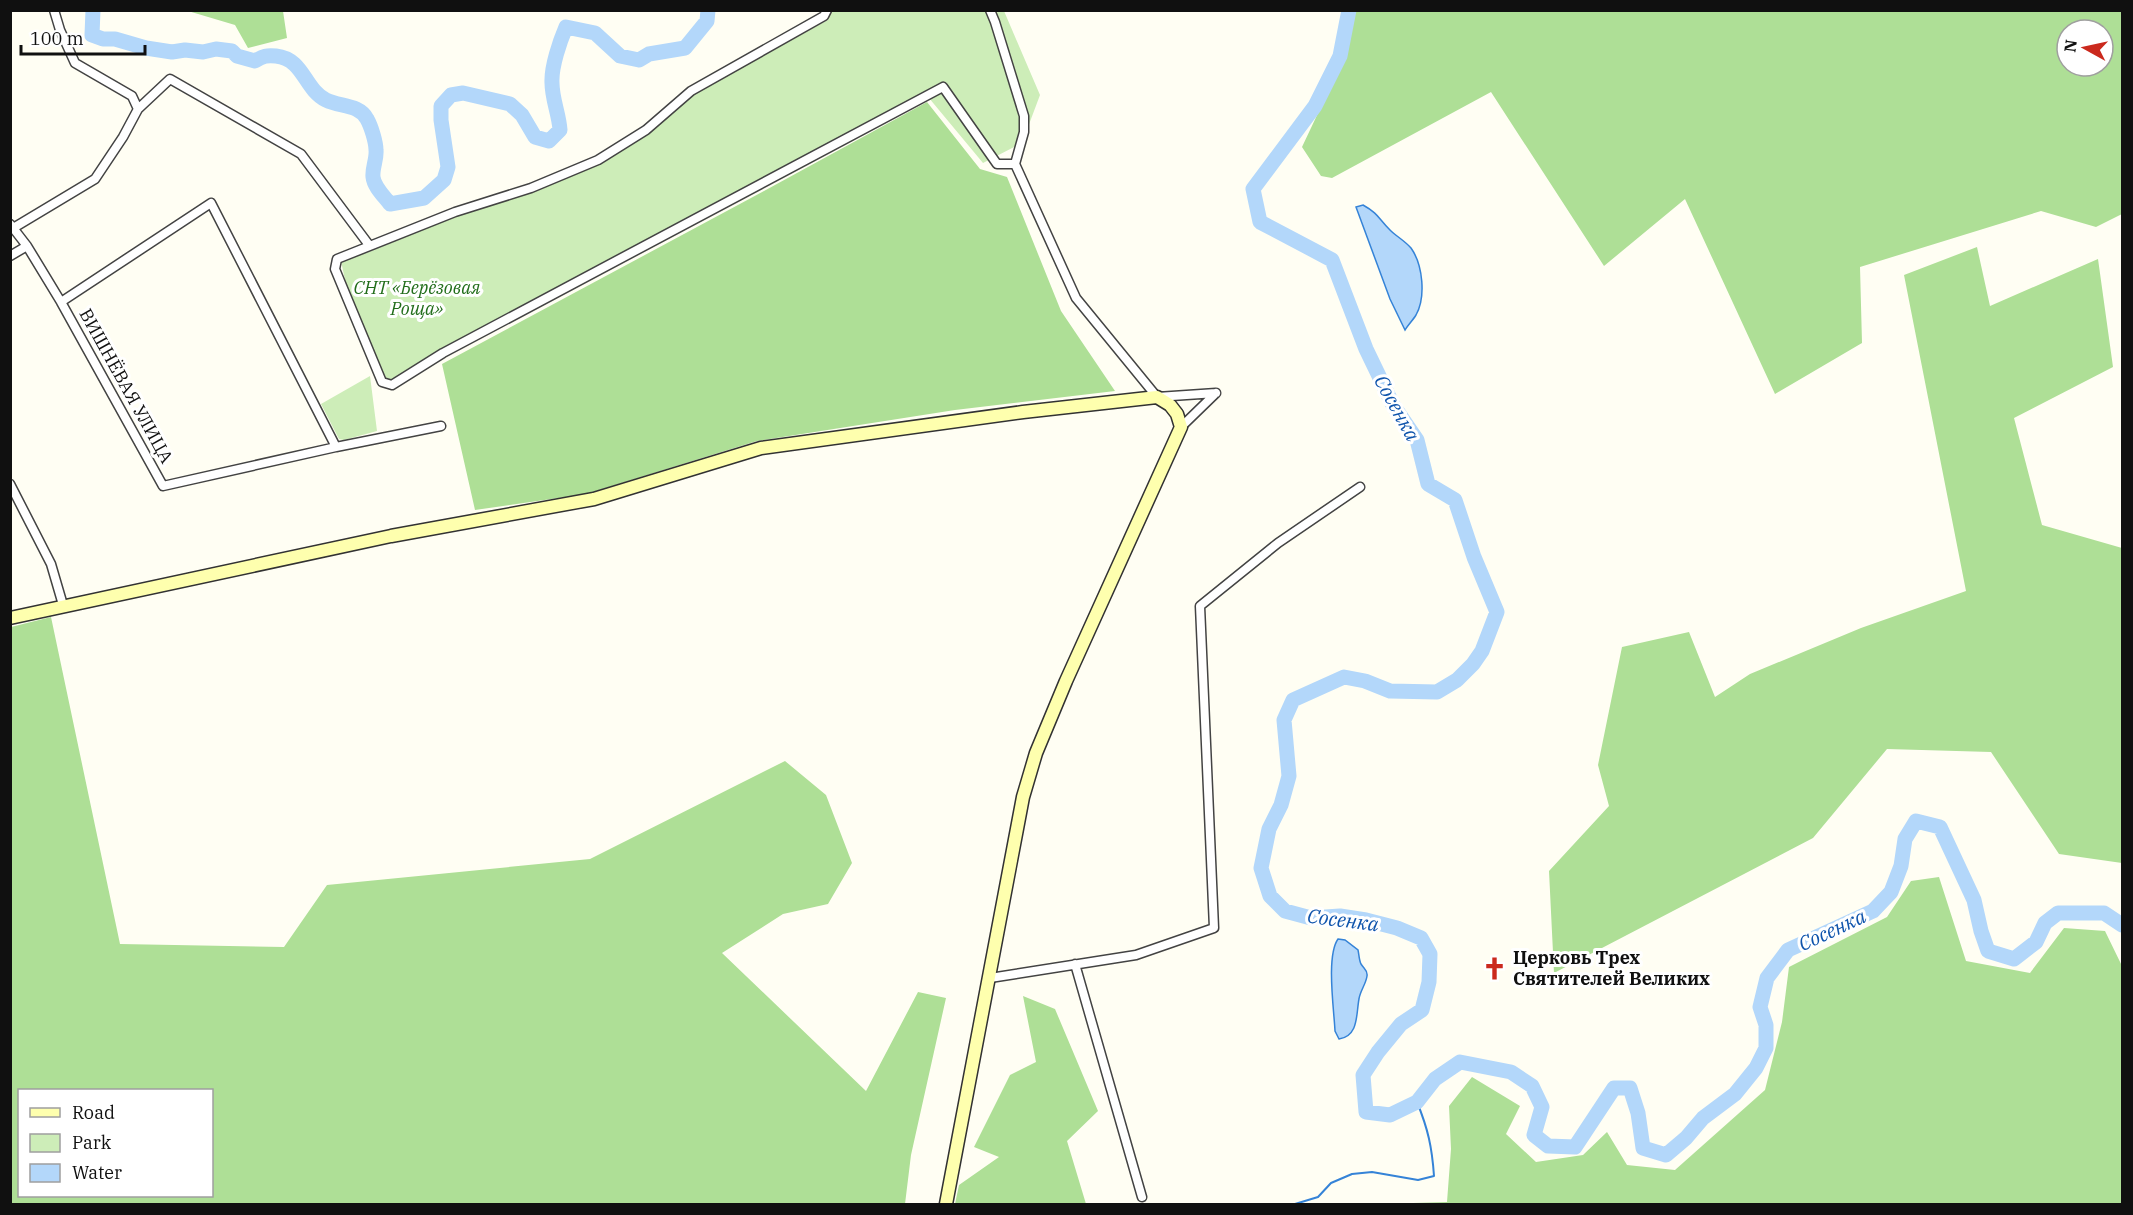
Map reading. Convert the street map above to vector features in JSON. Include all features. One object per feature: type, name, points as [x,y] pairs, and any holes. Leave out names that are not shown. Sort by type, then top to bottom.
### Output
[{"type":"street","points":[[54,10],[75,63],[132,96],[138,109]]},
{"type":"street","points":[[827,10],[824,16],[691,91],[646,130],[598,160],[531,188],[455,212],[337,259],[335,269],[382,382],[392,386],[443,353],[943,87],[997,164],[1015,164]]},
{"type":"street","points":[[990,10],[1024,116],[1024,132],[1015,164],[1076,298],[1157,397],[1170,405],[1177,414],[1181,427]]},
{"type":"street","points":[[10,256],[27,246],[13,226],[94,179],[123,137],[138,109],[170,79],[301,154],[369,245]]},
{"type":"street","points":[[61,302],[212,203],[336,447],[441,426]]},
{"type":"street","name":"ВИШНЁВАЯ УЛИЦА","points":[[27,246],[61,302],[163,486],[336,447]]},
{"type":"street","points":[[10,618],[391,536],[594,499],[761,448],[1023,412],[1216,393],[1181,427],[1066,681],[1036,753],[1023,797],[946,1204]]},
{"type":"street","points":[[10,484],[51,564],[63,605]]},
{"type":"street","points":[[990,978],[1136,955],[1214,928],[1200,606],[1278,543],[1360,487]]},
{"type":"street","points":[[1075,964],[1142,1197]]},
{"type":"green space","points":[[188,11],[283,11],[287,38],[248,48],[235,25]]},
{"type":"green space","name":"СНТ «Берёзовая Роща»","points":[[831,11],[1004,11],[1040,95],[1022,143],[983,163],[924,92],[393,380],[383,382],[348,294],[341,261],[369,252],[623,147],[693,92],[828,20]]},
{"type":"green space","points":[[1353,11],[2122,11],[2122,214],[2096,227],[2041,211],[1860,267],[1862,343],[1775,394],[1685,199],[1604,266],[1491,92],[1332,178],[1321,176],[1302,147],[1344,58]]},
{"type":"green space","points":[[927,102],[980,169],[1007,177],[1061,311],[1115,391],[955,410],[757,441],[586,494],[475,510],[442,364]]},
{"type":"green space","points":[[1977,247],[1990,306],[2098,259],[2113,367],[2014,418],[2042,525],[2122,548],[2122,863],[2059,854],[1991,752],[1887,749],[1813,838],[1554,973],[1549,871],[1609,806],[1598,765],[1622,647],[1689,632],[1715,697],[1750,674],[1861,628],[1966,591],[1904,275]]},
{"type":"green space","points":[[370,376],[377,431],[344,440],[339,439],[321,404]]},
{"type":"green space","points":[[51,617],[120,944],[284,947],[327,885],[590,859],[785,761],[826,795],[852,863],[828,904],[783,914],[722,953],[866,1091],[918,992],[946,998],[911,1155],[905,1204],[11,1204],[11,627]]},
{"type":"green space","points":[[1939,877],[1966,961],[2030,973],[2064,928],[2105,931],[2122,966],[2122,1204],[1379,1204],[1447,1202],[1451,1149],[1449,1106],[1472,1077],[1520,1106],[1506,1134],[1536,1162],[1583,1155],[1607,1132],[1627,1165],[1675,1170],[1765,1090],[1782,1022],[1789,967],[1887,917],[1911,881]]},
{"type":"green space","points":[[1023,996],[1055,1009],[1098,1111],[1067,1141],[1086,1204],[955,1204],[959,1185],[999,1157],[974,1147],[1010,1075],[1036,1062]]},
{"type":"water","points":[[1363,205],[1409,245],[1418,263],[1422,281],[1421,299],[1416,315],[1405,330],[1390,299],[1356,207]]},
{"type":"water","points":[[1338,939],[1345,940],[1358,950],[1360,962],[1367,974],[1353,1029],[1350,1034],[1339,1039],[1335,1031],[1332,983],[1332,957]]},
{"type":"waterway","name":"Сосенка","points":[[93,10],[92,35],[103,39],[115,39],[146,48],[172,52],[185,50],[203,52],[216,49],[232,51],[237,56],[255,61],[265,56],[276,56],[293,63],[319,95],[326,100],[349,106],[364,114],[376,147],[374,181],[390,204],[424,198],[444,180],[448,167],[441,106],[451,95],[463,93],[510,104],[522,115],[535,137],[549,141],[560,130],[552,77],[556,54],[566,27],[595,33],[620,56],[639,60],[649,54],[685,48],[707,21],[708,10]]},
{"type":"waterway","name":"Сосенка","points":[[1349,10],[1340,56],[1315,106],[1253,189],[1260,222],[1332,260],[1366,349],[1393,405],[1417,440],[1428,484],[1455,500],[1474,557],[1497,612],[1482,651],[1473,664],[1457,680],[1437,692],[1390,691],[1365,681],[1344,677],[1293,700],[1284,720],[1289,776],[1281,805],[1269,829],[1261,868],[1270,896],[1285,911],[1311,918],[1340,916],[1397,928],[1421,938],[1430,954],[1429,982],[1422,1010],[1401,1024],[1363,1075],[1366,1112],[1390,1115],[1417,1102],[1435,1079],[1460,1062],[1511,1072],[1532,1086],[1542,1107],[1534,1135],[1548,1146],[1575,1147],[1614,1088],[1630,1088],[1638,1113],[1643,1148],[1666,1155],[1686,1138],[1703,1118],[1735,1094],[1756,1068],[1766,1048],[1766,1025],[1760,1007],[1767,978],[1788,950],[1873,911],[1891,892],[1901,866],[1905,839],[1916,821],[1940,827],[1974,900],[1988,951],[2014,959],[2036,942],[2045,923],[2058,913],[2104,913],[2122,925]]},
{"type":"waterway","points":[[1295,1204],[1318,1197],[1331,1183],[1352,1174],[1372,1172],[1418,1180],[1434,1176],[1429,1138],[1417,1102]]},
{"type":"place","name":"Церковь Трех Святителей Великих","points":[[1495,968]]}]
